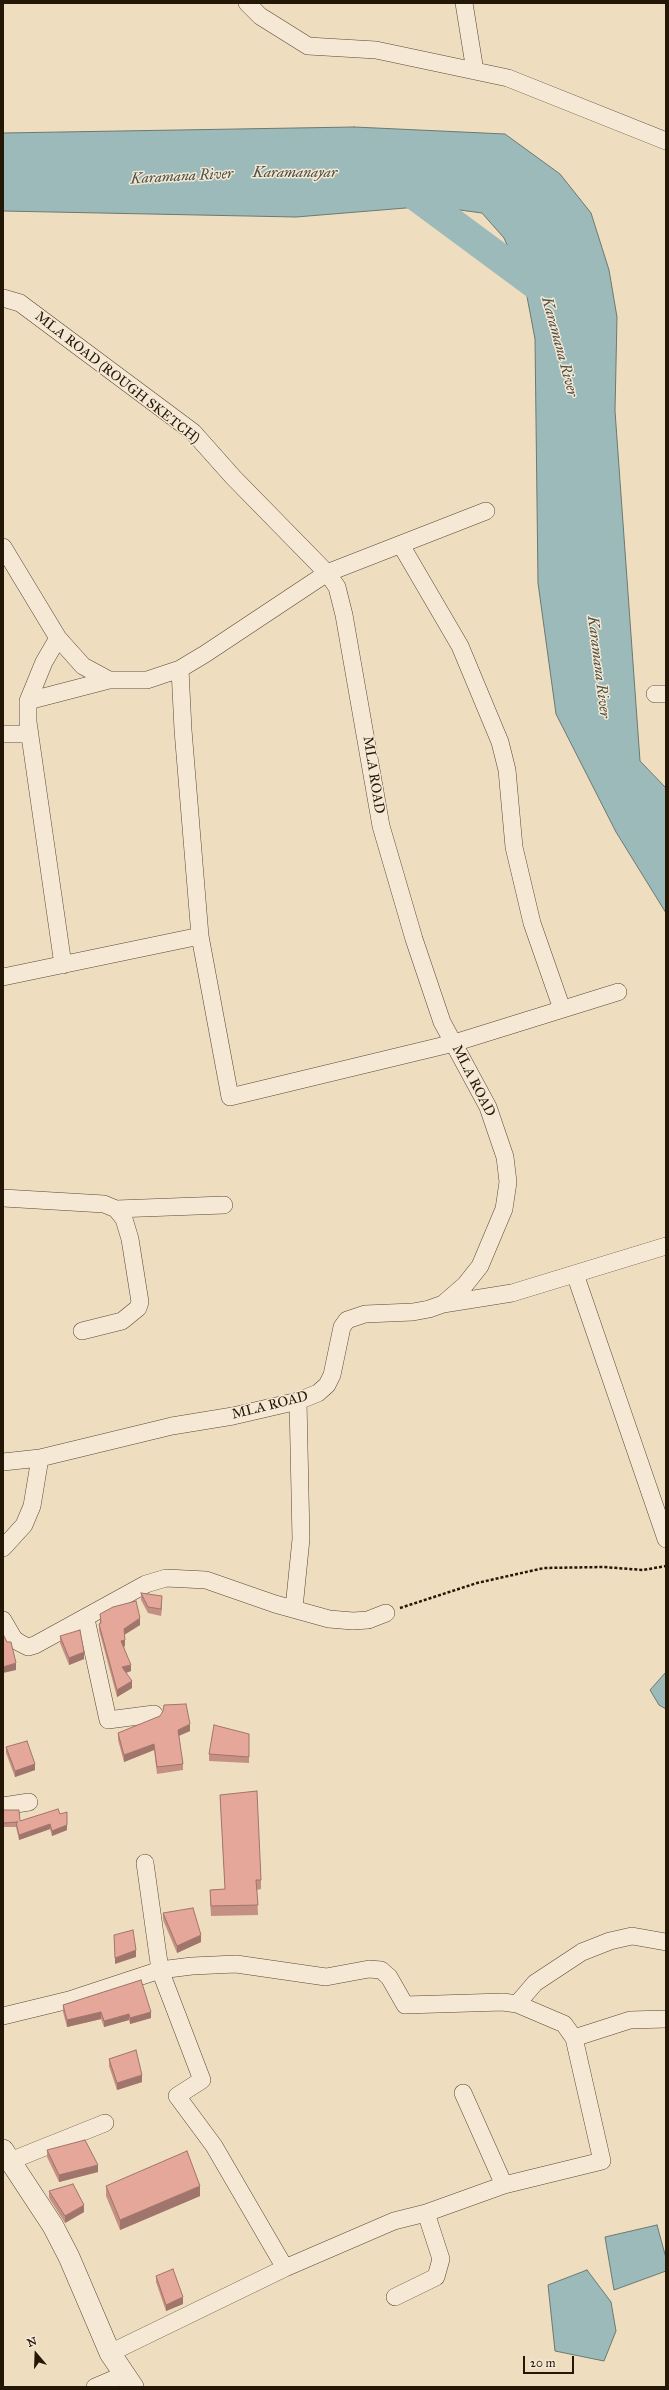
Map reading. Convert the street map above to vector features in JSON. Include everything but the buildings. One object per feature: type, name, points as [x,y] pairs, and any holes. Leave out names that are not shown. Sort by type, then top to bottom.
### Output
[{"type":"street","points":[[247,3],[260,16],[308,46],[376,50],[508,78],[666,142]]},
{"type":"street","points":[[464,3],[475,71]]},
{"type":"street","name":"MLA ROAD (ROUGH SKETCH)","points":[[3,298],[20,303],[193,432],[274,518]]},
{"type":"street","points":[[28,701],[109,680],[147,680],[180,669],[327,573],[486,511]]},
{"type":"street","name":"MLA ROAD","points":[[3,1462],[40,1458],[172,1426],[233,1416],[298,1401],[318,1393],[327,1386],[332,1375],[342,1327],[347,1320],[365,1314],[413,1312],[443,1304],[465,1285],[480,1266],[504,1209],[508,1182],[505,1157],[488,1107],[442,1022],[414,939],[381,826],[344,615],[337,587],[327,573],[274,518]]},
{"type":"street","points":[[401,545],[460,646],[500,742],[507,770],[518,863],[532,923],[562,1010]]},
{"type":"street","points":[[3,547],[58,638],[83,666],[109,680]]},
{"type":"street","points":[[58,638],[44,662],[28,701],[30,734],[62,966]]},
{"type":"street","points":[[180,669],[182,730],[200,936],[230,1097],[454,1043],[618,992]]},
{"type":"street","points":[[3,734],[30,734]]},
{"type":"street","points":[[3,977],[62,966],[200,936]]},
{"type":"street","points":[[3,1198],[104,1204],[116,1209],[224,1205]]},
{"type":"street","points":[[82,1331],[128,1318],[138,1308],[140,1302],[130,1239],[124,1219],[116,1209]]},
{"type":"street","points":[[443,1304],[512,1293],[666,1246]]},
{"type":"street","points":[[575,1274],[666,1539]]},
{"type":"street","points":[[294,1608],[301,1539],[298,1401]]},
{"type":"street","points":[[3,1548],[24,1525],[32,1506],[40,1458]]},
{"type":"street","points":[[3,1620],[14,1638],[28,1647],[35,1645],[86,1619],[146,1584],[166,1578],[206,1580],[275,1604],[294,1608],[306,1614],[353,1621],[368,1620],[386,1613]]},
{"type":"street","points":[[86,1619],[108,1720],[154,1714]]},
{"type":"street","points":[[3,1806],[29,1802]]},
{"type":"street","points":[[145,1862],[160,1970],[202,2080],[176,2096],[214,2146],[285,2268]]},
{"type":"street","points":[[517,2004],[535,1983],[582,1952],[610,1941],[632,1936],[666,1942]]},
{"type":"street","points":[[3,2016],[69,2000],[160,1970],[192,1966],[236,1964],[326,1977],[369,1969],[381,1970],[389,1977],[405,2005],[503,2002],[517,2004],[564,2024],[574,2038],[602,2161],[504,2186],[426,2213],[394,2221],[285,2268],[110,2353]]},
{"type":"street","points":[[574,2038],[630,2020],[666,2019]]},
{"type":"street","points":[[462,2093],[504,2186]]},
{"type":"street","points":[[95,2387],[128,2381],[110,2353],[57,2232],[7,2156],[105,2123]]},
{"type":"street","points":[[395,2297],[436,2277],[441,2259],[426,2213]]},
{"type":"path","points":[[386,1613],[477,1583],[544,1568],[603,1567],[644,1570],[666,1566]]},
{"type":"water","name":"Karamanayar","points":[[354,127],[505,134],[560,174],[591,213],[609,270],[617,317],[615,411],[640,761],[666,788],[666,913],[616,832],[556,714],[538,583],[535,339],[525,286],[504,238],[482,213],[430,206],[296,217],[3,211],[3,133]]},
{"type":"water","points":[[666,1672],[666,1709],[659,1705],[650,1690]]},
{"type":"water","points":[[657,2225],[666,2258],[666,2271],[614,2290],[605,2237]]},
{"type":"water","points":[[587,2270],[611,2302],[616,2331],[604,2361],[555,2351],[548,2285]]},
{"type":"waterway","name":"Karamana River","points":[[396,185],[401,185],[547,293],[549,298]]}]
